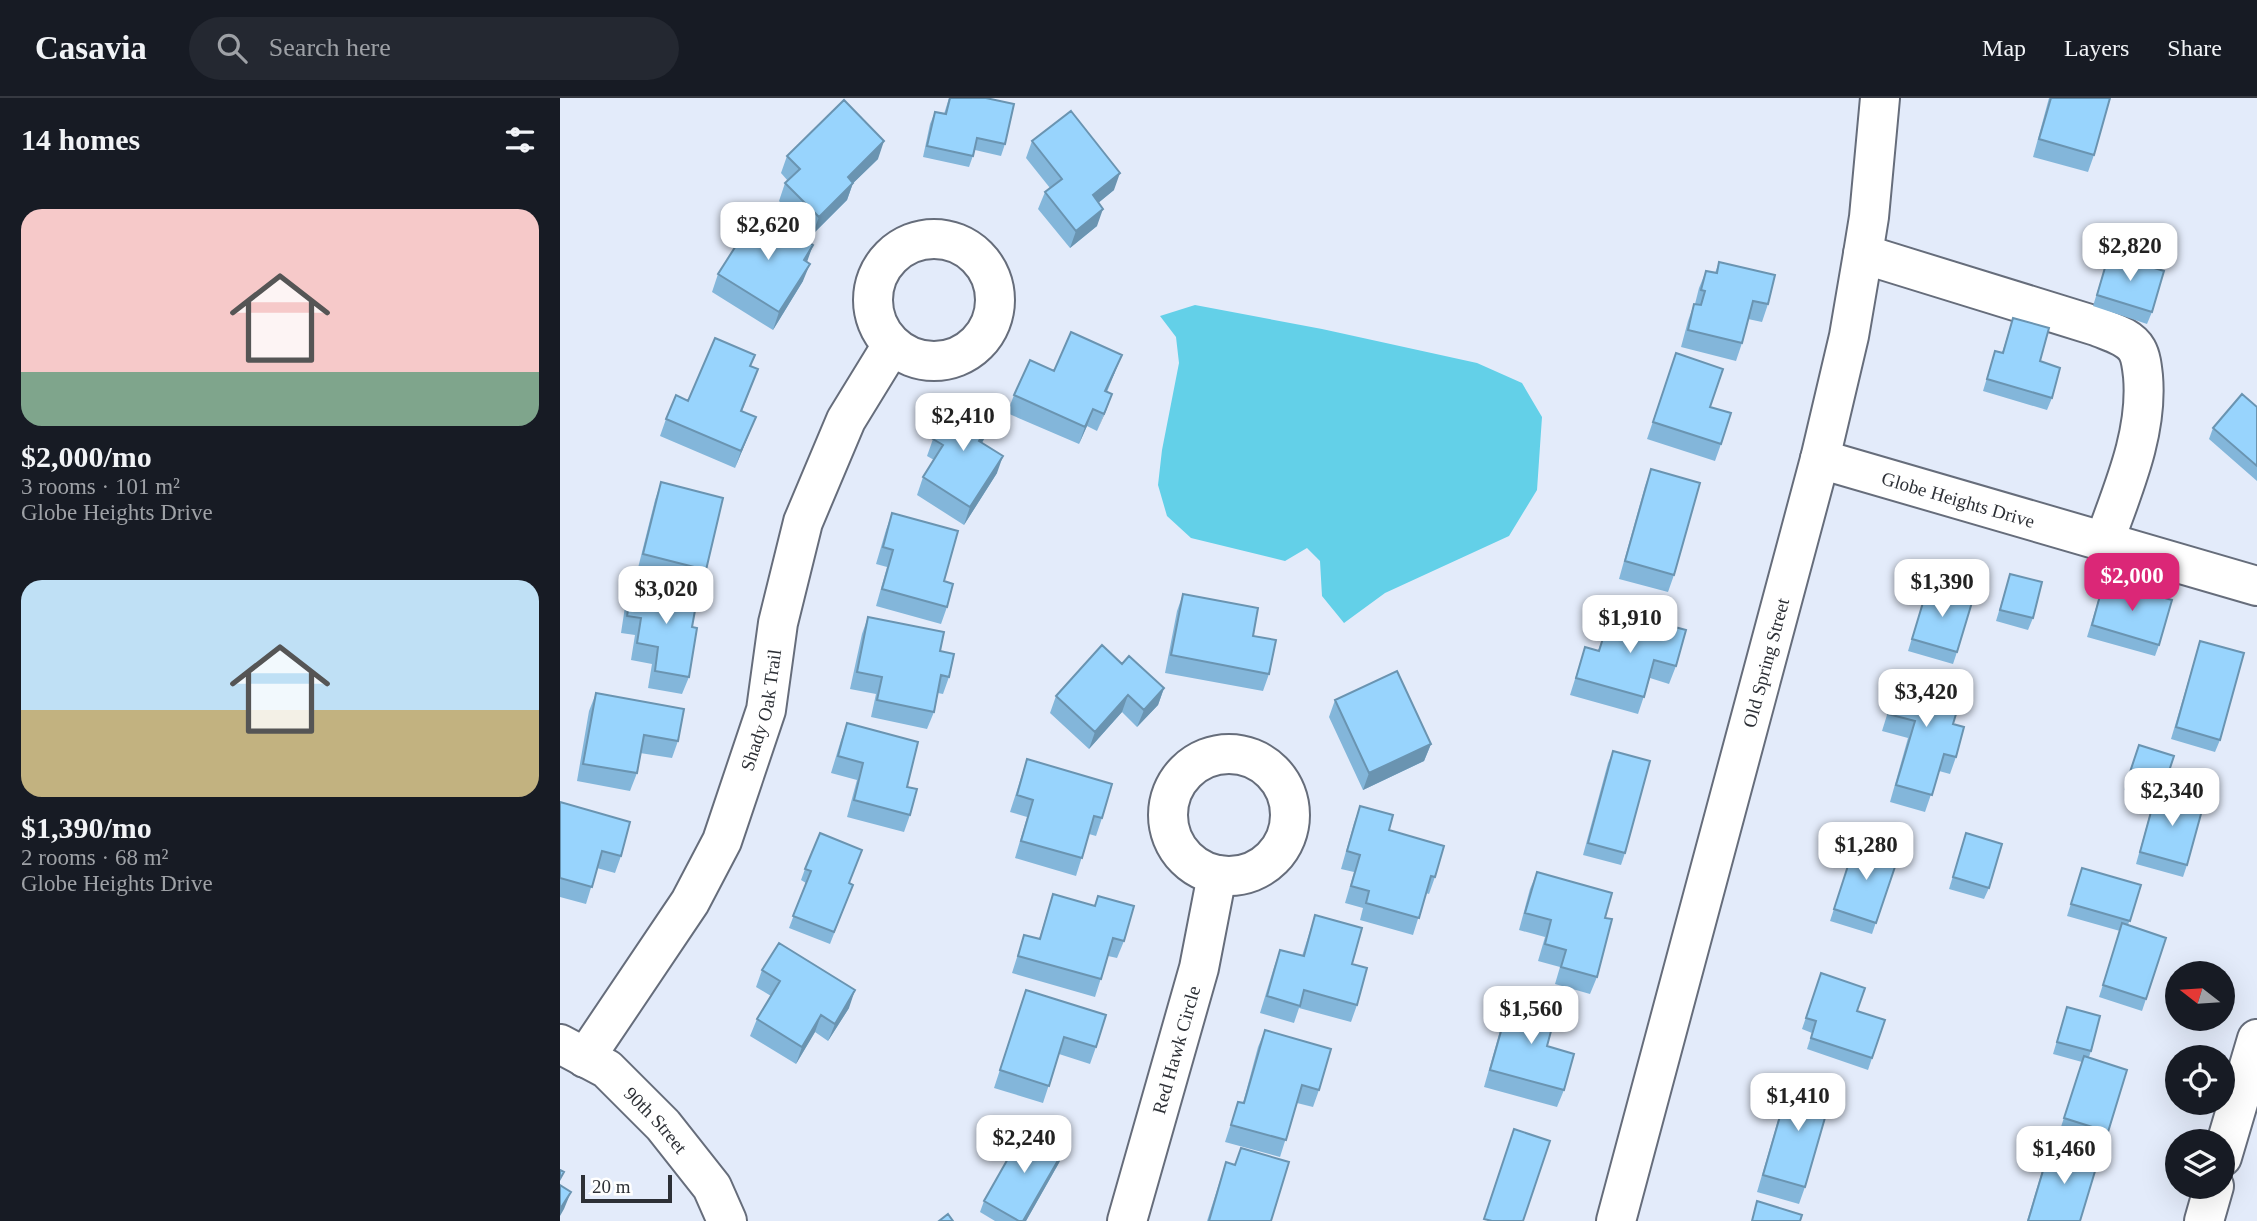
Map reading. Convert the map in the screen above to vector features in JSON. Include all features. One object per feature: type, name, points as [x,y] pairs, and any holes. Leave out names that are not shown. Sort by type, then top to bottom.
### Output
[{"type":"street","name":"Old Spring Street","points":[[1616,1221],[1820,458],[1849,336],[1869,218],[1880,98]]},
{"type":"street","points":[[1863,254],[2096,327],[2125,338],[2137,348],[2144,387],[2141,430],[2104,542]]},
{"type":"street","name":"Shady Oak Trail","points":[[573,1051],[690,902],[722,841],[766,710],[778,623],[803,522],[846,420],[892,345]]},
{"type":"street","name":"Globe Heights Drive","points":[[1820,458],[2257,586]]},
{"type":"street","name":"Red Hawk Circle","points":[[1128,1221],[1199,968],[1217,875]]},
{"type":"street","points":[[2230,1129],[2257,1039]]},
{"type":"street","name":"90th Street","points":[[573,1051],[607,1069],[663,1125],[712,1187],[727,1221]]},
{"type":"street","points":[[2204,1221],[2210,1199]]},
{"type":"water","points":[[1195,305],[1477,363],[1522,383],[1542,417],[1537,490],[1509,536],[1385,593],[1344,623],[1322,596],[1320,561],[1307,548],[1285,561],[1191,538],[1167,516],[1158,485],[1179,363],[1176,337],[1160,316]]},
{"type":"building","points":[[950,98],[986,98],[1014,104],[1005,144],[977,138],[973,156],[927,146],[935,112],[946,114]]},
{"type":"building","points":[[2051,98],[2110,98],[2094,155],[2039,139]]},
{"type":"building","points":[[844,100],[884,141],[848,177],[853,183],[819,217],[785,183],[800,169],[787,156]]},
{"type":"building","points":[[1071,111],[1120,173],[1093,195],[1103,209],[1076,231],[1045,192],[1062,179],[1032,141]]},
{"type":"building","points":[[758,211],[813,245],[804,260],[810,264],[779,312],[718,274]]},
{"type":"building","points":[[2109,254],[2164,271],[2152,312],[2097,295]]},
{"type":"building","points":[[1719,262],[1775,275],[1768,304],[1753,301],[1742,343],[1688,330],[1694,304],[1701,305],[1705,291],[1701,290],[1706,271],[1717,273]]},
{"type":"building","points":[[2013,318],[2049,328],[2040,361],[2060,368],[2052,398],[1987,379],[1995,351],[2003,353]]},
{"type":"building","points":[[1071,332],[1122,355],[1105,391],[1112,394],[1104,414],[1093,409],[1085,427],[1014,395],[1030,360],[1054,371]]},
{"type":"building","points":[[715,338],[755,355],[750,366],[758,369],[741,411],[756,417],[741,451],[666,419],[676,395],[688,401]]},
{"type":"building","points":[[1676,353],[1723,369],[1710,407],[1731,413],[1721,444],[1653,422]]},
{"type":"building","points":[[2242,394],[2257,407],[2257,466],[2213,428]]},
{"type":"building","points":[[960,396],[994,417],[979,441],[1003,456],[970,507],[923,477],[943,445],[933,439]]},
{"type":"building","points":[[1651,469],[1700,483],[1674,575],[1625,561]]},
{"type":"building","points":[[661,482],[723,498],[706,570],[643,554]]},
{"type":"building","points":[[892,513],[958,531],[944,581],[953,584],[947,607],[882,589],[893,550],[883,547]]},
{"type":"building","points":[[2010,574],[2042,582],[2033,618],[2000,610]]},
{"type":"building","points":[[2104,581],[2172,600],[2159,645],[2092,625]]},
{"type":"building","points":[[633,583],[698,594],[692,627],[697,628],[689,677],[655,671],[658,647],[637,643],[641,618],[627,616]]},
{"type":"building","points":[[1928,586],[1973,599],[1957,652],[1912,639]]},
{"type":"building","points":[[1183,594],[1258,608],[1253,636],[1276,640],[1269,674],[1171,655]]},
{"type":"building","points":[[1610,616],[1654,628],[1656,622],[1686,630],[1676,666],[1654,660],[1644,697],[1576,678],[1585,647],[1599,651]]},
{"type":"building","points":[[868,617],[944,632],[940,651],[954,654],[949,677],[941,675],[934,712],[877,700],[882,677],[857,672]]},
{"type":"building","points":[[2200,641],[2244,653],[2220,740],[2176,727]]},
{"type":"building","points":[[1102,645],[1122,664],[1129,656],[1164,688],[1144,710],[1128,695],[1095,732],[1056,696]]},
{"type":"building","points":[[1397,671],[1431,744],[1369,773],[1335,700]]},
{"type":"building","points":[[1900,673],[1963,691],[1953,724],[1964,727],[1956,757],[1944,754],[1932,795],[1896,785],[1915,721],[1888,714]]},
{"type":"building","points":[[596,693],[684,709],[678,741],[644,735],[637,773],[583,764]]},
{"type":"building","points":[[847,723],[918,742],[907,787],[917,789],[910,815],[854,800],[863,763],[838,756]]},
{"type":"building","points":[[2139,745],[2174,756],[2163,789],[2128,778]]},
{"type":"building","points":[[1613,751],[1650,761],[1625,853],[1588,843]]},
{"type":"building","points":[[1027,759],[1112,784],[1102,818],[1094,816],[1082,858],[1021,841],[1033,800],[1017,795]]},
{"type":"building","points":[[2157,790],[2204,803],[2187,865],[2140,852]]},
{"type":"building","points":[[560,802],[630,822],[621,856],[602,851],[592,887],[560,878]]},
{"type":"building","points":[[1360,806],[1393,815],[1389,830],[1444,846],[1435,877],[1431,876],[1419,918],[1366,903],[1369,891],[1351,886],[1360,855],[1347,851]]},
{"type":"building","points":[[820,833],[862,850],[849,883],[853,885],[834,932],[793,916],[811,871],[805,869]]},
{"type":"building","points":[[1966,833],[2002,844],[1989,888],[1953,877]]},
{"type":"building","points":[[1856,841],[1899,855],[1876,923],[1834,909]]},
{"type":"building","points":[[2082,868],[2141,885],[2130,921],[2071,904]]},
{"type":"building","points":[[1537,872],[1612,893],[1605,918],[1612,919],[1597,977],[1561,967],[1566,950],[1545,944],[1551,920],[1525,913]]},
{"type":"building","points":[[1053,894],[1095,906],[1098,896],[1134,906],[1124,941],[1113,938],[1101,979],[1018,956],[1024,935],[1040,939]]},
{"type":"building","points":[[1315,915],[1362,928],[1352,964],[1367,968],[1357,1005],[1304,990],[1300,1006],[1267,996],[1280,950],[1304,956]]},
{"type":"building","points":[[2122,923],[2166,938],[2146,999],[2103,985]]},
{"type":"building","points":[[779,943],[855,990],[835,1024],[821,1015],[802,1047],[757,1019],[780,981],[762,970]]},
{"type":"building","points":[[1821,973],[1865,988],[1857,1011],[1885,1020],[1872,1058],[1811,1038],[1816,1021],[1806,1018]]},
{"type":"building","points":[[1026,990],[1106,1015],[1096,1047],[1064,1037],[1049,1086],[1000,1070]]},
{"type":"building","points":[[1511,996],[1557,1009],[1547,1046],[1574,1054],[1564,1090],[1490,1070]]},
{"type":"building","points":[[2067,1007],[2100,1016],[2091,1051],[2057,1042]]},
{"type":"building","points":[[1265,1030],[1331,1049],[1319,1090],[1302,1085],[1286,1140],[1231,1125],[1238,1102],[1244,1103]]},
{"type":"building","points":[[2084,1056],[2127,1070],[2108,1132],[2064,1118]]},
{"type":"building","points":[[1791,1078],[1833,1090],[1805,1187],[1763,1175]]},
{"type":"building","points":[[1026,1127],[1064,1150],[1023,1221],[1019,1221],[984,1201]]},
{"type":"building","points":[[1514,1129],[1550,1141],[1523,1221],[1484,1219]]},
{"type":"building","points":[[2051,1144],[2099,1158],[2080,1221],[2028,1221]]},
{"type":"building","points":[[1241,1148],[1289,1162],[1271,1221],[1209,1221],[1226,1162],[1235,1165]]},
{"type":"building","points":[[560,1185],[571,1192],[560,1209]]},
{"type":"building","points":[[1757,1201],[1802,1215],[1800,1221],[1752,1221]]},
{"type":"building","points":[[948,1214],[953,1221],[939,1221]]}]
